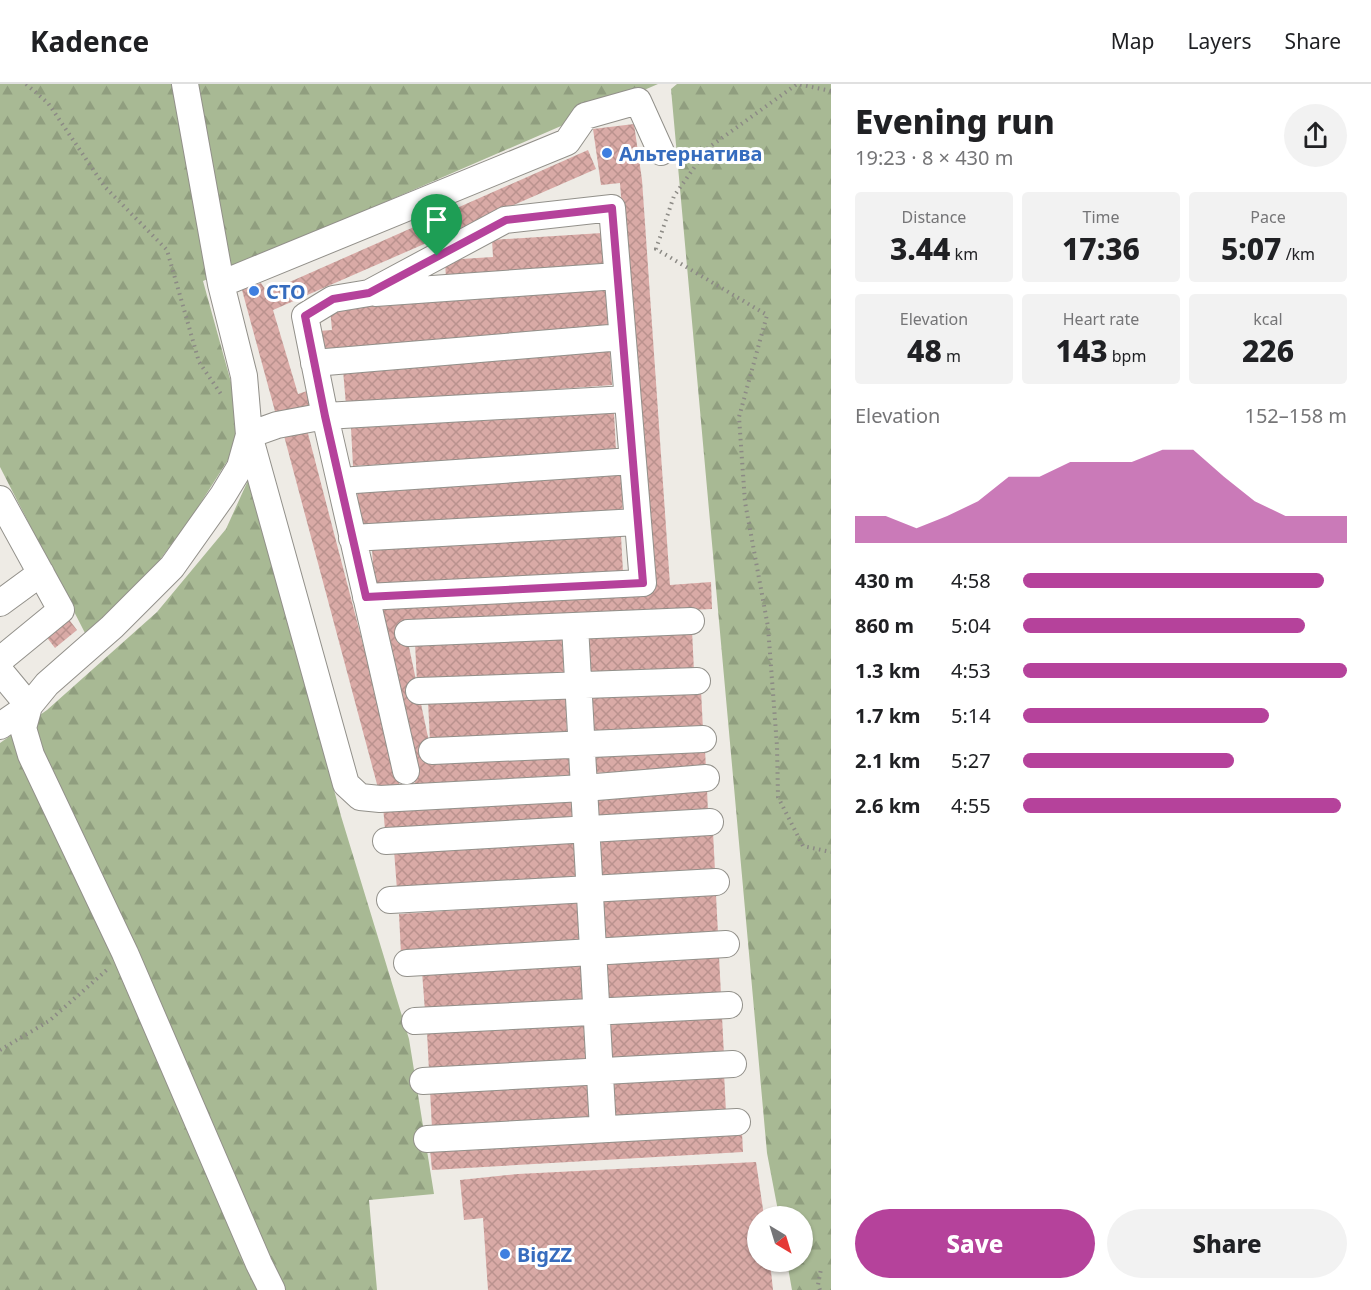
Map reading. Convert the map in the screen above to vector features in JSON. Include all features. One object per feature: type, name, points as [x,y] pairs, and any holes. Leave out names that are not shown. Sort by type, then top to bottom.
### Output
[{"type":"street","points":[[185,84],[221,284],[244,376],[249,435],[346,784],[360,797],[380,799],[584,788],[706,778]]},
{"type":"street","points":[[221,284],[567,142],[585,116],[638,101],[661,152]]},
{"type":"street","points":[[366,597],[643,583],[612,208],[506,220],[369,293]]},
{"type":"street","points":[[406,771],[339,482],[305,316],[333,299],[369,293],[617,276]]},
{"type":"street","points":[[314,363],[622,337]]},
{"type":"street","points":[[249,435],[277,425],[325,416],[627,399]]},
{"type":"street","points":[[0,726],[29,706],[47,684],[112,627],[172,567],[240,467],[249,435]]},
{"type":"street","points":[[339,482],[632,461]]},
{"type":"street","points":[[0,499],[61,610],[0,660]]},
{"type":"street","points":[[352,538],[638,522]]},
{"type":"street","points":[[0,603],[40,573]]},
{"type":"street","points":[[408,633],[691,621]]},
{"type":"street","points":[[575,626],[603,1129]]},
{"type":"street","points":[[0,671],[29,706]]},
{"type":"street","points":[[418,691],[697,681]]},
{"type":"street","points":[[29,706],[24,728],[32,755],[125,953],[272,1290]]},
{"type":"street","points":[[432,751],[703,739]]},
{"type":"street","points":[[386,841],[710,822]]},
{"type":"street","points":[[390,900],[716,882]]},
{"type":"street","points":[[407,963],[726,944]]},
{"type":"street","points":[[415,1021],[729,1005]]},
{"type":"street","points":[[423,1081],[733,1064]]},
{"type":"street","points":[[427,1139],[737,1122]]},
{"type":"path","points":[[26,84],[48,103],[105,187],[167,250],[200,362],[224,398]]},
{"type":"path","points":[[831,91],[797,84],[708,148],[674,195],[656,249],[767,315],[739,417],[745,502],[768,627],[777,746],[778,797],[803,846],[831,852]]},
{"type":"path","points":[[0,1050],[49,1021],[125,953]]},
{"type":"path","points":[[820,1290],[818,1285],[821,1269]]},
{"type":"green space","points":[[0,84],[658,84],[203,281],[245,433],[193,515],[145,580],[85,633],[0,467]]},
{"type":"green space","points":[[677,84],[831,84],[831,1290],[792,1290],[789,1272],[813,1272],[813,1206],[777,1206],[767,1153],[671,89]]},
{"type":"green space","points":[[250,476],[341,816],[409,1039],[434,1194],[369,1200],[377,1290],[0,1290],[0,743],[47,710],[157,612],[226,529]]},
{"type":"building","points":[[634,124],[642,180],[670,585],[711,582],[712,609],[404,623],[433,761],[569,754],[570,775],[415,784],[379,605],[651,593],[620,183],[601,185],[593,129]]},
{"type":"building","points":[[588,150],[596,169],[273,310],[298,394],[307,391],[312,407],[276,415],[242,290],[261,283],[267,292]]},
{"type":"building","points":[[602,233],[604,269],[446,280],[445,260],[493,257],[492,240]]},
{"type":"building","points":[[613,286],[617,329],[320,354],[318,331],[332,330],[330,309]]},
{"type":"building","points":[[610,350],[612,385],[346,405],[343,370]]},
{"type":"building","points":[[614,413],[616,451],[353,466],[351,428]]},
{"type":"building","points":[[306,426],[400,786],[378,788],[283,432]]},
{"type":"building","points":[[621,473],[623,513],[359,525],[357,485]]},
{"type":"building","points":[[621,536],[623,572],[374,585],[372,548]]},
{"type":"building","points":[[67,617],[77,630],[55,648],[45,635]]},
{"type":"building","points":[[692,630],[694,672],[591,677],[589,635]]},
{"type":"building","points":[[562,636],[564,675],[417,682],[415,643]]},
{"type":"building","points":[[701,690],[703,730],[592,736],[590,696]]},
{"type":"building","points":[[566,695],[567,735],[430,741],[428,701]]},
{"type":"building","points":[[705,750],[706,769],[592,773],[591,755]]},
{"type":"building","points":[[707,789],[708,812],[597,817],[596,794]]},
{"type":"building","points":[[575,795],[577,820],[385,830],[383,806]]},
{"type":"building","points":[[713,832],[715,871],[602,876],[600,837]]},
{"type":"building","points":[[577,837],[580,877],[397,890],[394,850]]},
{"type":"building","points":[[716,895],[718,934],[605,940],[603,901]]},
{"type":"building","points":[[581,902],[583,942],[401,954],[399,914]]},
{"type":"building","points":[[719,956],[721,995],[608,1001],[606,962]]},
{"type":"building","points":[[584,961],[586,1001],[425,1011],[422,972]]},
{"type":"building","points":[[722,1016],[724,1056],[610,1061],[609,1022]]},
{"type":"building","points":[[588,1022],[590,1062],[429,1071],[427,1032]]},
{"type":"building","points":[[724,1073],[726,1112],[613,1118],[611,1079]]},
{"type":"building","points":[[590,1082],[592,1121],[432,1129],[430,1090]]},
{"type":"building","points":[[742,1133],[743,1152],[432,1170],[430,1149]]},
{"type":"building","points":[[756,1162],[763,1206],[747,1206],[747,1272],[771,1272],[773,1290],[488,1290],[483,1218],[464,1220],[460,1180],[518,1174]]},
{"type":"place","name":"Альтернатива","points":[[607,153]]},
{"type":"place","name":"СТО","points":[[254,291]]},
{"type":"place","name":"BigZZ","points":[[505,1254]]},
{"type":"route","points":[[612,208],[643,583],[366,597],[305,316],[333,299],[369,293],[437,256],[506,220],[612,208]]}]
